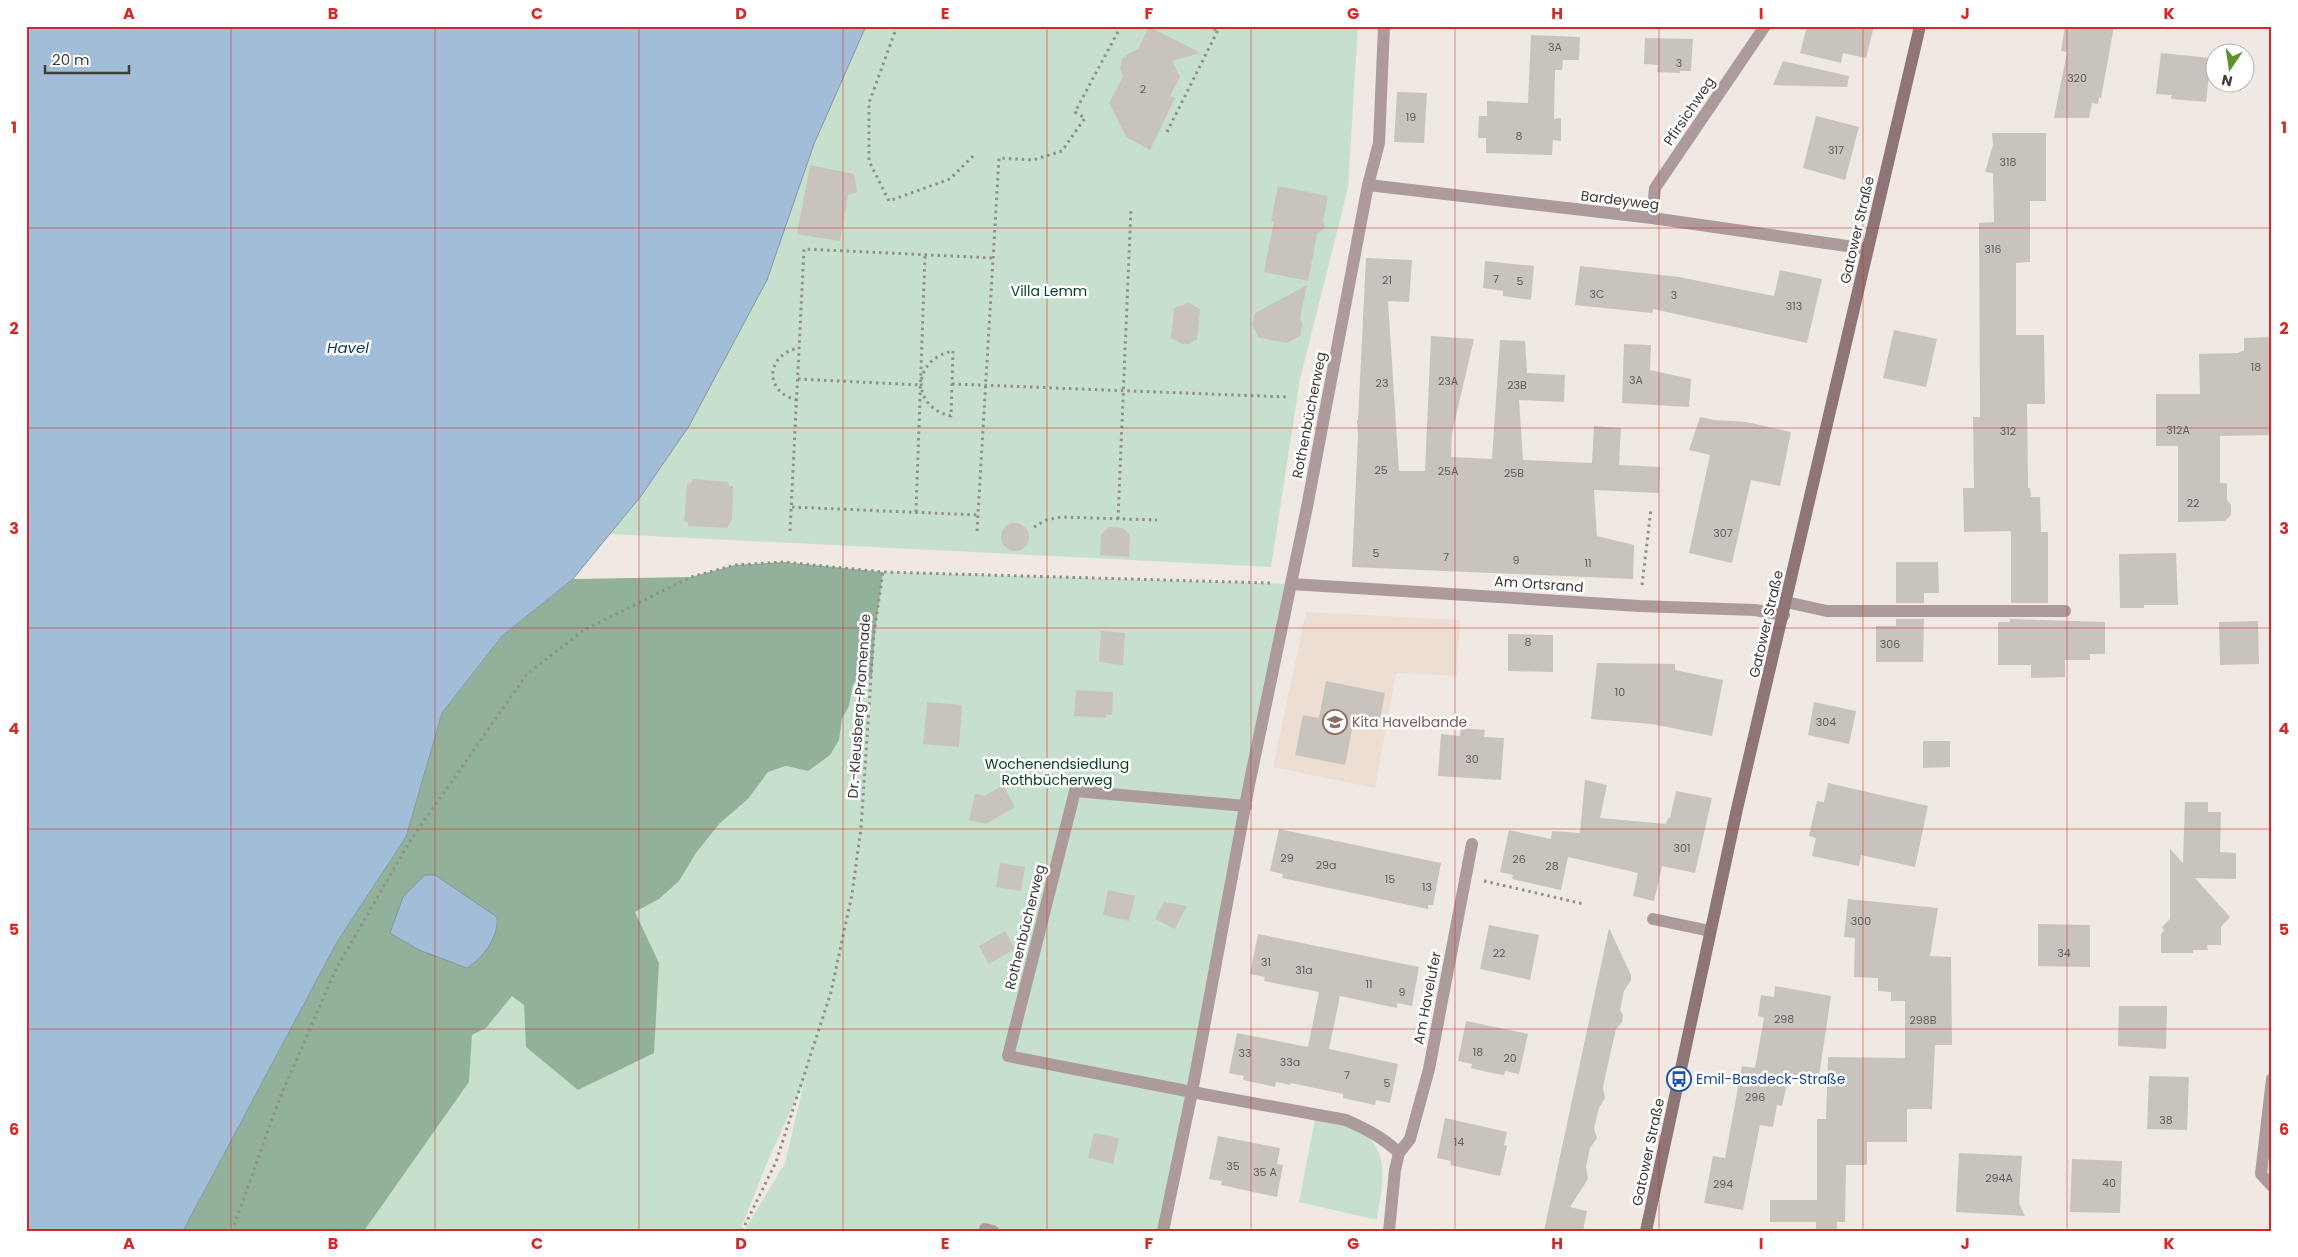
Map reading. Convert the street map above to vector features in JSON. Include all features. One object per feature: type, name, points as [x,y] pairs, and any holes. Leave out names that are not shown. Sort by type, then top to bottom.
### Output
[{"type":"main road","name":"Gatower Straße","points":[[1646,1231],[1737,809],[1784,615],[1920,26]]},
{"type":"street","name":"Rothenbücherweg","points":[[1163,1231],[1192,1092],[1249,785],[1292,584],[1368,185],[1380,143],[1384,26]]},
{"type":"street","name":"Pfirsichweg","points":[[1652,218],[1655,188],[1765,26]]},
{"type":"street","name":"Bardeyweg","points":[[1368,185],[1652,218],[1868,249]]},
{"type":"street","name":"Am Ortsrand","points":[[1292,584],[1639,606],[1755,610],[1784,615]]},
{"type":"street","points":[[1786,602],[1827,611],[2065,611]]},
{"type":"street","name":"Rothenbücherweg","points":[[1192,1092],[1008,1056],[1075,791],[1246,806]]},
{"type":"street","name":"Am Havelufer","points":[[1390,1231],[1395,1170],[1399,1153],[1410,1139],[1429,1069],[1472,844]]},
{"type":"street","points":[[1653,919],[1710,931]]},
{"type":"street","points":[[2272,1079],[2261,1174],[2272,1186]]},
{"type":"street","points":[[1192,1092],[1346,1120],[1370,1131],[1399,1153]]},
{"type":"path","points":[[897,26],[869,104],[868,161],[889,201],[950,179],[974,155]]},
{"type":"path","points":[[977,531],[999,158],[1033,160],[1062,151],[1086,118],[1075,112],[1120,26]]},
{"type":"path","points":[[1208,26],[1218,32]]},
{"type":"path","points":[[1167,132],[1220,26]]},
{"type":"path","points":[[1118,519],[1131,208]]},
{"type":"path","points":[[790,531],[804,249],[993,258]]},
{"type":"path","points":[[916,512],[925,255]]},
{"type":"path","points":[[797,400],[781,393],[773,378],[773,369],[783,354],[799,348]]},
{"type":"path","points":[[953,351],[951,416],[933,409],[923,394],[921,385],[924,370],[928,363],[935,356],[953,351]]},
{"type":"path","points":[[798,379],[921,385]]},
{"type":"path","points":[[952,384],[1287,397]]},
{"type":"path","points":[[792,507],[978,515]]},
{"type":"path","points":[[1639,606],[1651,509]]},
{"type":"path","points":[[1034,527],[1046,520],[1061,517],[1157,520]]},
{"type":"path","points":[[232,1231],[279,1100],[336,968],[410,841],[526,674],[584,630],[691,577],[735,565],[784,562],[883,572],[1292,584]]},
{"type":"path","name":"Dr.-Kleusberg-Promenade","points":[[742,1231],[776,1162],[805,1079],[834,982],[852,894],[861,828],[874,633],[883,572]]},
{"type":"path","points":[[1466,877],[1584,904]]},
{"type":"shaded area","name":"Kita Havelbande","points":[[1306,612],[1460,620],[1457,676],[1396,673],[1375,788],[1273,767]]},
{"type":"green space","name":"Villa Lemm","points":[[866,26],[1358,26],[1348,188],[1300,379],[1271,567],[611,534],[641,496],[689,426],[767,280],[814,144]]},
{"type":"green space","points":[[784,562],[883,572],[875,633],[872,676],[853,684],[849,706],[842,719],[839,740],[830,755],[808,771],[786,766],[768,772],[748,799],[720,823],[696,853],[679,881],[659,899],[635,912],[659,963],[654,1053],[578,1090],[526,1047],[524,1005],[512,996],[486,1028],[472,1035],[469,1082],[364,1231],[183,1231],[337,942],[406,837],[442,713],[502,636],[573,579],[691,577],[735,565]]},
{"type":"green space","name":"Wochenendsiedlung Rothbücherweg","points":[[883,572],[1291,584],[1163,1231],[744,1231],[785,1163],[804,1082],[769,1158],[740,1231],[364,1231],[469,1082],[472,1035],[486,1028],[512,996],[524,1005],[527,1047],[659,964],[635,912],[659,899],[679,881],[696,853],[720,823],[748,799],[768,772],[786,766],[808,771],[839,740],[842,719],[849,706],[853,684],[872,676],[875,633]]},
{"type":"green space","points":[[1315,1119],[1353,1127],[1366,1135],[1375,1145],[1380,1156],[1382,1168],[1377,1220],[1299,1202]]},
{"type":"water","name":"Havel","points":[[26,26],[866,26],[814,144],[767,280],[689,426],[641,496],[573,579],[502,636],[442,713],[406,837],[337,942],[183,1231],[26,1231]]},
{"type":"water","points":[[425,875],[435,875],[497,917],[497,925],[489,946],[479,959],[467,968],[419,950],[390,933],[403,897]]},
{"type":"building","points":[[1807,26],[1874,26],[1866,58],[1843,53],[1841,63],[1800,53]]},
{"type":"building","points":[[2065,26],[2114,26],[2101,98],[2099,97],[2098,104],[2092,103],[2089,118],[2054,118],[2067,52],[2061,51]]},
{"type":"building","points":[[1149,27],[1201,53],[1172,61],[1180,77],[1170,96],[1175,98],[1150,150],[1126,137],[1109,103],[1123,77],[1120,68],[1122,59],[1138,49]]},
{"type":"building","points":[[1531,35],[1580,37],[1579,60],[1563,60],[1562,70],[1555,70],[1554,119],[1561,118],[1561,141],[1553,140],[1552,155],[1486,153],[1486,138],[1478,138],[1479,116],[1487,116],[1487,101],[1528,103]]},
{"type":"building","points":[[1645,38],[1693,39],[1691,71],[1680,71],[1680,73],[1657,72],[1658,65],[1644,64]]},
{"type":"building","points":[[2161,53],[2206,58],[2206,102],[2171,99],[2172,95],[2156,94]]},
{"type":"building","points":[[1783,61],[1849,76],[1847,87],[1773,85]]},
{"type":"building","points":[[1397,92],[1427,93],[1424,143],[1394,142]]},
{"type":"building","points":[[1816,116],[1859,127],[1845,180],[1803,168]]},
{"type":"building","points":[[1992,133],[2046,133],[2046,201],[2030,201],[2030,262],[2016,263],[2016,335],[2044,335],[2045,404],[2027,404],[2028,488],[2030,488],[2031,497],[2040,497],[2041,532],[2048,532],[2048,603],[2011,603],[2011,531],[1964,532],[1963,488],[1974,488],[1973,417],[1980,417],[1979,223],[1994,222],[1993,173],[1985,172],[1993,145]]},
{"type":"building","points":[[810,165],[854,174],[857,192],[848,195],[840,241],[797,234]]},
{"type":"building","points":[[1278,186],[1328,196],[1323,221],[1325,227],[1317,235],[1308,281],[1264,272],[1274,221],[1271,221]]},
{"type":"building","points":[[1366,258],[1412,260],[1409,302],[1388,301],[1399,471],[1425,471],[1431,336],[1474,339],[1452,433],[1451,457],[1492,459],[1500,340],[1525,341],[1527,373],[1565,375],[1564,402],[1519,400],[1523,460],[1592,463],[1594,426],[1621,428],[1619,465],[1660,467],[1659,493],[1594,490],[1597,536],[1634,545],[1633,579],[1352,567],[1358,436],[1357,420]]},
{"type":"building","points":[[1485,261],[1534,266],[1531,300],[1503,296],[1503,291],[1483,288]]},
{"type":"building","points":[[1580,266],[1679,277],[1774,296],[1780,270],[1822,279],[1807,343],[1653,309],[1652,313],[1575,305]]},
{"type":"building","points":[[1307,285],[1300,319],[1303,324],[1300,336],[1287,343],[1259,338],[1252,325],[1255,313]]},
{"type":"building","points":[[1189,303],[1200,309],[1197,339],[1189,344],[1182,344],[1171,338],[1174,308]]},
{"type":"building","points":[[1894,330],[1937,339],[1926,387],[1883,378]]},
{"type":"building","points":[[2272,337],[2272,435],[2220,436],[2220,483],[2227,483],[2227,500],[2231,505],[2231,515],[2225,521],[2178,522],[2178,446],[2156,446],[2156,394],[2200,394],[2199,354],[2239,353],[2244,351],[2244,338]]},
{"type":"building","points":[[1624,344],[1651,345],[1650,370],[1691,379],[1689,407],[1622,403]]},
{"type":"building","points":[[1700,417],[1746,422],[1791,432],[1780,486],[1751,480],[1732,563],[1689,553],[1710,455],[1689,450]]},
{"type":"building","points":[[693,479],[728,482],[729,486],[733,486],[732,520],[727,528],[688,526],[688,522],[684,521],[687,484],[691,483]]},
{"type":"building","points":[[1015,523],[1025,527],[1029,537],[1025,547],[1015,551],[1005,547],[1001,537],[1005,527]]},
{"type":"building","points":[[1109,527],[1123,528],[1130,535],[1129,557],[1100,555],[1101,534]]},
{"type":"building","points":[[2176,553],[2178,605],[2144,605],[2144,608],[2120,608],[2119,554]]},
{"type":"building","points":[[1896,562],[1938,562],[1939,593],[1924,593],[1924,603],[1896,603]]},
{"type":"building","points":[[1896,619],[1924,619],[1923,662],[1876,662],[1876,626],[1896,626]]},
{"type":"building","points":[[2010,619],[2105,622],[2105,654],[2090,654],[2090,660],[2065,660],[2065,677],[2031,678],[2031,665],[1998,665],[1998,622],[2010,622]]},
{"type":"building","points":[[2258,621],[2259,664],[2220,665],[2219,622]]},
{"type":"building","points":[[1101,631],[1125,633],[1123,665],[1099,662]]},
{"type":"building","points":[[1508,634],[1553,635],[1553,672],[1508,671]]},
{"type":"building","points":[[1597,663],[1675,664],[1675,670],[1723,680],[1712,736],[1652,724],[1591,719]]},
{"type":"building","points":[[1326,681],[1385,693],[1378,730],[1353,725],[1345,765],[1295,755],[1303,715],[1319,718]]},
{"type":"building","points":[[1076,690],[1113,692],[1112,715],[1106,715],[1106,718],[1074,716]]},
{"type":"building","points":[[927,702],[962,705],[959,747],[923,744]]},
{"type":"building","points":[[1814,702],[1856,711],[1849,744],[1808,735]]},
{"type":"building","points":[[1461,728],[1485,730],[1484,737],[1504,738],[1501,780],[1438,776],[1441,734],[1460,736]]},
{"type":"building","points":[[1923,741],[1950,741],[1950,767],[1923,768]]},
{"type":"building","points":[[1585,780],[1607,785],[1600,818],[1666,824],[1668,818],[1670,818],[1676,791],[1712,798],[1695,873],[1662,866],[1654,901],[1633,896],[1638,873],[1568,857],[1561,890],[1512,879],[1513,875],[1500,872],[1509,830],[1551,839],[1552,831],[1580,833]]},
{"type":"building","points":[[1828,783],[1928,806],[1915,867],[1861,855],[1859,866],[1812,856],[1816,838],[1809,836],[1817,801],[1824,802]]},
{"type":"building","points":[[1003,785],[1015,807],[986,824],[969,820],[975,793],[984,796]]},
{"type":"building","points":[[2185,802],[2208,802],[2208,812],[2221,812],[2220,852],[2236,853],[2236,879],[2195,878],[2230,917],[2221,927],[2221,945],[2207,945],[2208,950],[2193,950],[2193,953],[2161,953],[2161,934],[2164,930],[2162,927],[2170,919],[2170,849],[2183,863]]},
{"type":"building","points":[[1279,829],[1441,863],[1433,905],[1428,905],[1428,909],[1282,878],[1283,874],[1270,871]]},
{"type":"building","points":[[1000,863],[1025,867],[1021,891],[996,887]]},
{"type":"building","points":[[1108,890],[1135,896],[1129,921],[1103,915]]},
{"type":"building","points":[[1848,899],[1938,908],[1930,956],[1951,957],[1952,1045],[1935,1045],[1932,1109],[1907,1109],[1907,1142],[1867,1142],[1867,1165],[1846,1165],[1845,1222],[1837,1222],[1837,1229],[1816,1229],[1816,1222],[1770,1222],[1770,1200],[1817,1200],[1817,1119],[1826,1119],[1828,1057],[1905,1058],[1905,1001],[1891,1001],[1891,992],[1878,991],[1878,978],[1854,977],[1855,938],[1844,937]]},
{"type":"building","points":[[1164,902],[1187,906],[1175,929],[1155,919]]},
{"type":"building","points":[[2038,924],[2090,925],[2090,967],[2038,966]]},
{"type":"building","points":[[1489,925],[1539,935],[1530,980],[1480,969]]},
{"type":"building","points":[[1609,928],[1631,975],[1631,980],[1624,991],[1620,1010],[1623,1015],[1622,1022],[1616,1029],[1605,1077],[1603,1088],[1605,1098],[1599,1108],[1594,1129],[1597,1138],[1590,1148],[1586,1167],[1588,1179],[1570,1207],[1587,1211],[1583,1231],[1544,1231]]},
{"type":"building","points":[[1005,931],[1015,949],[989,964],[979,946]]},
{"type":"building","points":[[1258,934],[1419,967],[1412,1006],[1397,1003],[1397,1008],[1340,996],[1329,1049],[1398,1064],[1390,1103],[1376,1100],[1375,1105],[1343,1098],[1343,1094],[1291,1083],[1290,1085],[1276,1082],[1275,1087],[1243,1080],[1244,1076],[1229,1073],[1237,1033],[1308,1047],[1319,992],[1264,981],[1265,977],[1250,974]]},
{"type":"building","points":[[1775,986],[1831,996],[1819,1076],[1789,1075],[1782,1106],[1777,1105],[1773,1127],[1760,1125],[1743,1210],[1704,1203],[1713,1156],[1725,1158],[1742,1066],[1755,1068],[1764,1018],[1758,1016],[1761,995],[1774,997]]},
{"type":"building","points":[[2119,1006],[2167,1006],[2166,1049],[2118,1046]]},
{"type":"building","points":[[1466,1021],[1528,1034],[1519,1074],[1505,1071],[1504,1075],[1487,1072],[1471,1068],[1472,1064],[1458,1061]]},
{"type":"building","points":[[2149,1076],[2189,1077],[2187,1130],[2147,1129]]},
{"type":"building","points":[[1445,1118],[1507,1132],[1504,1145],[1507,1146],[1500,1176],[1450,1165],[1451,1161],[1437,1158]]},
{"type":"building","points":[[1094,1133],[1119,1138],[1113,1164],[1088,1158]]},
{"type":"building","points":[[1218,1136],[1280,1148],[1277,1164],[1283,1165],[1277,1197],[1221,1185],[1222,1181],[1209,1179]]},
{"type":"building","points":[[1959,1153],[2022,1156],[2019,1203],[2025,1216],[1956,1212]]},
{"type":"building","points":[[2072,1159],[2122,1161],[2120,1213],[2070,1212]]},
{"type":"place","name":"Kita Havelbande","points":[[1335,722]]},
{"type":"place","name":"Emil-Basdeck-Straße","points":[[1679,1079]]}]
